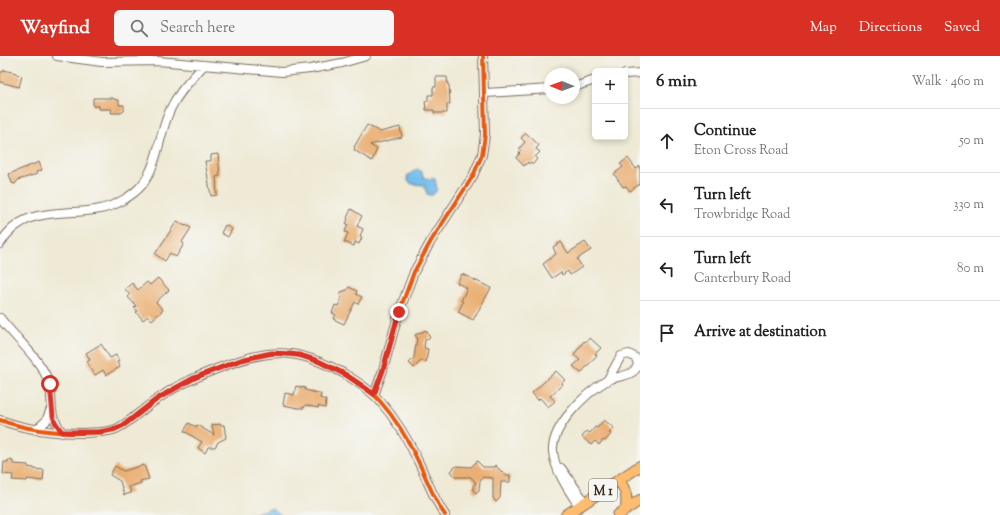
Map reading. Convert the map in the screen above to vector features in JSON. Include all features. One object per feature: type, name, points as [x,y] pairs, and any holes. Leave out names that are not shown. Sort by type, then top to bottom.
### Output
[{"type":"main road","name":"M 1","points":[[566,515],[640,466]]},
{"type":"main road","points":[[619,480],[627,494],[620,514]]},
{"type":"main road","name":"M 1","points":[[620,514],[640,500]]},
{"type":"street","points":[[56,56],[110,63],[158,61],[287,72],[320,67],[366,56]]},
{"type":"street","points":[[374,394],[383,370],[399,312],[412,277],[431,240],[473,176],[479,162],[485,138],[483,56]]},
{"type":"street","points":[[0,244],[14,227],[30,218],[48,213],[107,208],[119,202],[136,190],[144,181],[151,167],[167,118],[175,101],[204,65]]},
{"type":"street","points":[[628,74],[640,73]]},
{"type":"street","points":[[580,85],[592,81]]},
{"type":"street","points":[[485,93],[544,89]]},
{"type":"street","points":[[0,318],[35,359],[43,371],[51,388],[54,420],[62,432]]},
{"type":"street","points":[[0,420],[36,430],[99,432],[115,429],[124,425],[157,399],[194,378],[241,360],[272,353],[299,355],[318,361],[346,375],[374,394],[393,417],[407,440],[436,501],[445,515]]},
{"type":"street","points":[[582,504],[556,463],[553,445],[561,424],[578,404],[607,381]]},
{"type":"street","points":[[36,430],[47,419],[52,404]]},
{"type":"water","points":[[417,169],[422,172],[424,178],[435,179],[437,189],[433,194],[427,194],[424,185],[412,184],[408,181],[407,176]]},
{"type":"water","points":[[271,508],[281,515],[249,515]]},
{"type":"building","points":[[4,70],[22,76],[19,87],[0,82],[0,72],[3,72]]},
{"type":"building","points":[[436,77],[447,77],[450,104],[447,104],[447,113],[434,113],[434,110],[426,110],[425,101],[428,101],[428,95],[433,95],[433,87],[436,87]]},
{"type":"building","points":[[93,98],[113,98],[119,100],[119,105],[124,105],[124,111],[121,113],[111,113],[112,109],[99,109],[99,106],[93,106]]},
{"type":"building","points":[[367,125],[380,132],[400,127],[402,137],[370,145],[377,149],[372,161],[354,150],[354,147]]},
{"type":"building","points":[[526,133],[539,145],[536,149],[540,152],[535,157],[537,159],[533,164],[531,162],[529,164],[528,162],[524,166],[516,158],[521,150],[519,149],[525,142],[521,138]]},
{"type":"building","points":[[218,154],[220,176],[216,177],[217,195],[211,196],[205,161],[211,161],[211,155]]},
{"type":"building","points":[[628,158],[636,169],[640,166],[640,184],[630,191],[626,186],[623,187],[614,174],[623,167],[620,164]]},
{"type":"building","points":[[39,162],[42,170],[36,172],[37,174],[18,180],[15,184],[12,183],[9,174]]},
{"type":"building","points":[[351,209],[362,216],[357,226],[363,229],[360,236],[362,237],[359,244],[355,242],[354,246],[344,242],[348,233],[345,232],[348,224],[346,224],[347,218]]},
{"type":"building","points":[[177,221],[191,228],[182,242],[184,244],[176,257],[170,253],[165,261],[155,254]]},
{"type":"building","points":[[225,225],[232,229],[228,237],[221,233]]},
{"type":"building","points":[[561,242],[568,253],[585,242],[591,250],[577,259],[582,267],[570,275],[568,271],[562,275],[561,272],[552,278],[543,264],[556,254],[553,247]]},
{"type":"building","points":[[462,274],[491,288],[473,320],[458,312],[467,288],[457,283]]},
{"type":"building","points":[[158,278],[169,290],[156,302],[163,310],[152,320],[148,316],[143,320],[136,312],[138,311],[134,308],[136,306],[128,297],[130,295],[125,289],[132,283],[138,290],[147,282],[150,285]]},
{"type":"building","points":[[349,287],[357,291],[356,294],[362,297],[358,304],[355,302],[344,324],[333,319],[336,315],[332,313],[335,305],[338,306],[341,299],[341,292],[347,290]]},
{"type":"building","points":[[426,330],[430,338],[425,340],[424,348],[428,349],[426,362],[421,361],[414,368],[409,363],[414,358],[417,338],[415,335]]},
{"type":"building","points":[[590,338],[601,348],[595,354],[597,355],[581,373],[573,366],[580,360],[574,355],[584,341],[585,342]]},
{"type":"building","points":[[101,344],[110,358],[116,355],[119,361],[117,362],[120,367],[106,375],[103,370],[95,375],[87,362],[90,360],[86,353]]},
{"type":"building","points":[[556,371],[565,380],[562,383],[563,384],[550,396],[555,401],[548,407],[540,398],[538,400],[532,393]]},
{"type":"building","points":[[296,386],[321,394],[320,398],[326,400],[325,408],[305,405],[304,408],[298,408],[283,405],[285,393],[294,395]]},
{"type":"building","points":[[604,420],[614,428],[609,433],[611,434],[599,445],[595,441],[591,445],[582,437],[587,431],[590,433],[595,427],[597,428]]},
{"type":"building","points":[[189,423],[196,427],[197,425],[214,435],[212,425],[224,425],[226,438],[218,442],[215,447],[208,447],[205,453],[198,448],[202,442],[184,431]]},
{"type":"building","points":[[8,460],[13,461],[13,464],[28,465],[28,467],[34,469],[44,470],[43,481],[27,479],[27,481],[12,480],[13,475],[3,474],[4,462],[8,462]]},
{"type":"building","points":[[477,461],[483,467],[494,467],[495,465],[505,475],[510,475],[510,482],[501,482],[500,498],[496,502],[493,498],[493,478],[483,477],[480,481],[479,490],[476,493],[473,490],[473,485],[476,483],[471,477],[455,477],[451,471],[456,466],[471,467]]},
{"type":"building","points":[[144,465],[149,479],[140,481],[141,483],[129,487],[131,493],[124,495],[120,481],[110,475],[115,466],[123,471]]},
{"type":"cycle path","points":[[374,395],[383,370],[399,312],[414,272],[431,241],[473,176],[482,155],[485,135],[483,56]]},
{"type":"cycle path","points":[[0,420],[30,429],[51,432],[83,433],[109,431],[125,424],[174,388],[236,361],[267,354],[282,353],[311,358],[343,373],[367,389],[379,400],[396,421],[445,515]]},
{"type":"route","points":[[50,384],[53,416],[62,432],[110,431],[124,425],[157,399],[194,378],[228,364],[263,354],[288,353],[306,356],[328,365],[346,375],[374,394],[383,370],[399,312]]}]
